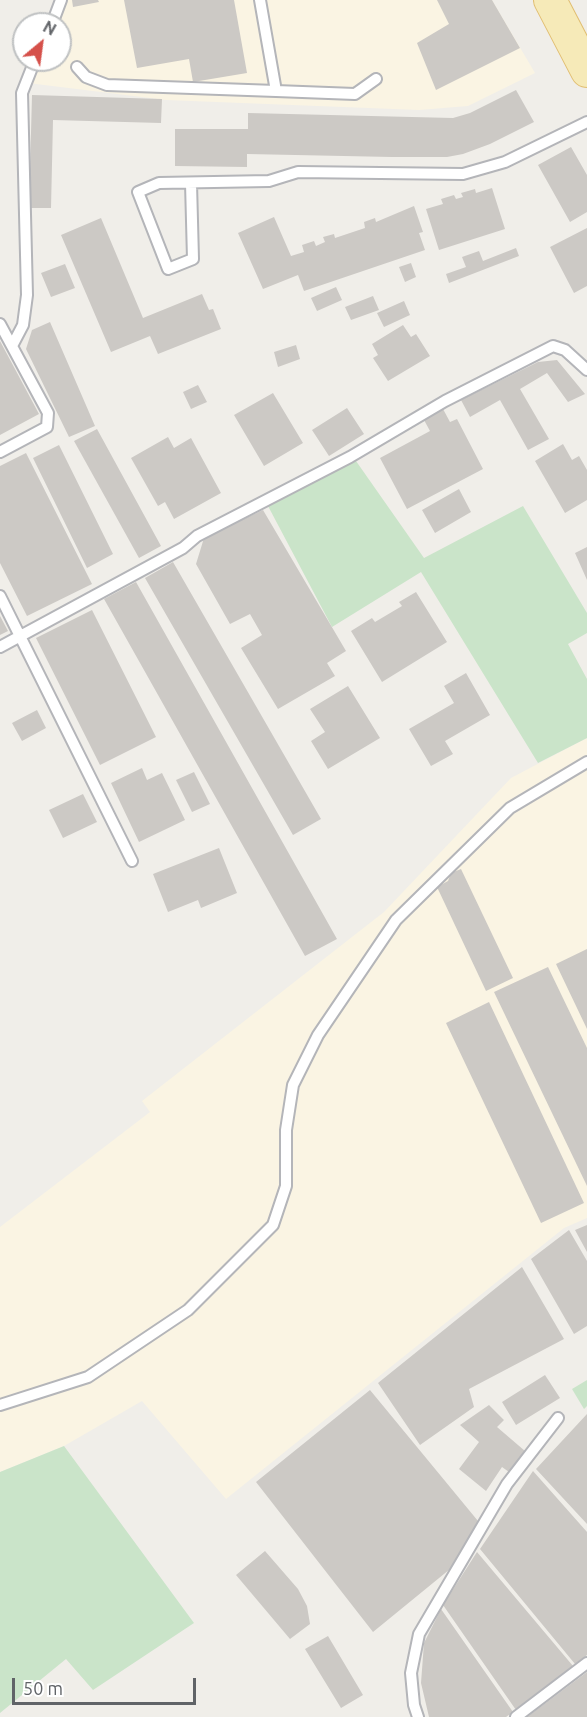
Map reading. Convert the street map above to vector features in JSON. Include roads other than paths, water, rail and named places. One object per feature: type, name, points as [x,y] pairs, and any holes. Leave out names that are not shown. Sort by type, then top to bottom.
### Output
[{"type":"main road","points":[[549,0],[587,71]]},
{"type":"lane","points":[[260,0],[276,91]]},
{"type":"lane","points":[[77,67],[86,77],[107,85],[355,94],[376,79]]},
{"type":"lane","points":[[12,346],[22,325],[27,295],[22,93],[30,72]]},
{"type":"lane","points":[[191,183],[193,259],[168,270],[138,192],[159,183],[269,181],[298,172],[463,174],[505,162],[587,122]]},
{"type":"lane","points":[[0,324],[48,413],[47,427],[0,452]]},
{"type":"lane","points":[[0,647],[183,548],[197,536],[350,457],[445,401],[553,346],[565,350],[587,370]]},
{"type":"lane","points":[[0,596],[132,861]]},
{"type":"lane","points":[[0,1405],[88,1377],[188,1310],[273,1226],[286,1186],[286,1130],[293,1085],[318,1035],[396,920],[510,808],[587,762]]},
{"type":"lane","points":[[418,1717],[414,1705],[411,1673],[419,1634],[507,1484],[558,1418]]},
{"type":"lane","points":[[516,1717],[587,1662]]}]
